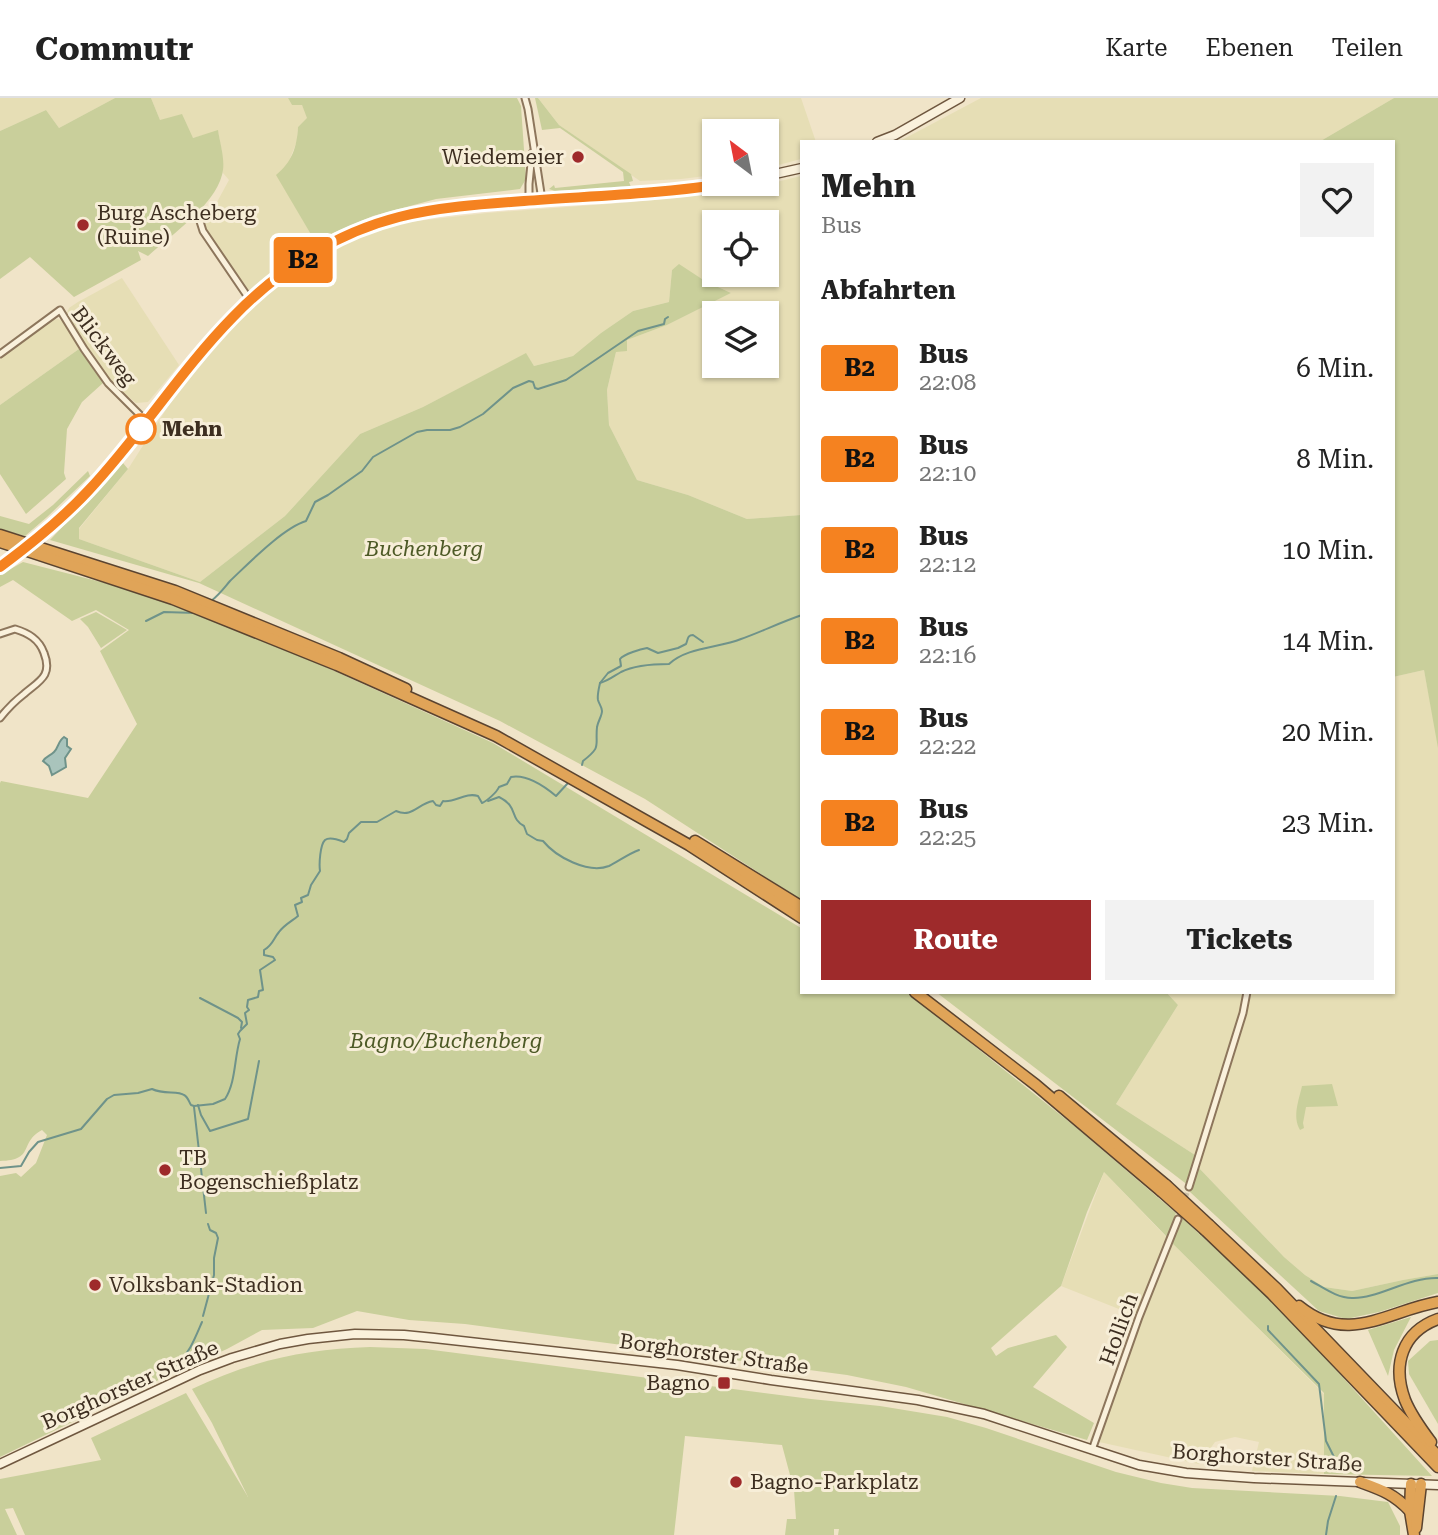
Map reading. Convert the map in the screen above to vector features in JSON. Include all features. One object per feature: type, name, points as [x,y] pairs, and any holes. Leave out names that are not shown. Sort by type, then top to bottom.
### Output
[{"type":"highway","points":[[0,535],[175,591],[339,658],[498,730],[692,839],[800,906]]},
{"type":"highway","points":[[0,542],[173,598],[337,665],[496,736],[689,845],[800,917]]},
{"type":"highway","points":[[918,994],[1164,1188]]},
{"type":"highway","points":[[928,994],[1039,1079],[1304,1310],[1331,1323],[1342,1325],[1368,1323],[1438,1303]]},
{"type":"highway","points":[[1207,1227],[1438,1467]]},
{"type":"highway","points":[[1277,1289],[1438,1454]]},
{"type":"highway","points":[[1438,1319],[1422,1326],[1412,1335],[1401,1355],[1400,1373],[1406,1402],[1438,1454]]},
{"type":"highway","points":[[1360,1482],[1390,1493],[1410,1511]]},
{"type":"highway","points":[[1414,1535],[1410,1511],[1416,1484]]},
{"type":"highway","points":[[1414,1535],[1416,1484]]},
{"type":"main road","points":[[882,140],[960,98]]},
{"type":"main road","points":[[779,173],[800,168]]},
{"type":"main road","points":[[1,567],[49,529],[87,492],[232,317],[286,271],[316,251],[347,236],[398,218],[467,206],[702,187]]},
{"type":"main road","name":"Borghorster Straße","points":[[0,1464],[200,1370],[232,1358],[280,1344],[355,1334],[404,1335],[525,1347],[677,1365],[918,1400],[984,1414],[1139,1465],[1186,1473],[1438,1485]]},
{"type":"street","points":[[524,98],[542,200]]},
{"type":"street","points":[[530,201],[533,146]]},
{"type":"street","points":[[198,215],[203,232],[250,300]]},
{"type":"street","name":"Blickweg","points":[[0,354],[60,310],[108,383],[146,421]]},
{"type":"street","points":[[0,634],[15,629],[32,636],[40,645],[47,662],[46,674],[40,682],[24,693],[0,718]]},
{"type":"street","points":[[1189,1187],[1247,994]]},
{"type":"street","name":"Hollich","points":[[1092,1450],[1139,1317],[1178,1219]]},
{"type":"shaded area","points":[[0,98],[115,98],[59,128],[46,110],[0,131]]},
{"type":"shaded area","points":[[151,98],[288,98],[292,105],[302,105],[308,118],[298,127],[297,141],[287,166],[277,175],[316,243],[248,292],[202,223],[203,215],[217,202],[229,180],[223,173],[218,131],[193,138],[160,120]]},
{"type":"shaded area","points":[[538,98],[801,98],[815,140],[800,140],[800,159],[779,165],[779,119],[702,119],[702,176],[640,181],[559,125]]},
{"type":"shaded area","points":[[981,98],[1394,98],[1322,140],[902,140]]},
{"type":"shaded area","points":[[800,176],[800,515],[747,519],[688,495],[637,480],[609,425],[607,390],[616,352],[627,340],[667,325],[702,308],[702,378],[779,378],[779,301],[715,301],[731,293],[718,287],[779,287],[779,210],[702,210],[702,279],[679,265],[672,270],[669,302],[633,311],[573,356],[534,366],[526,354],[423,407],[360,434],[285,516],[200,582],[79,539],[79,529],[128,469],[178,391],[262,295],[318,256],[367,234],[408,222],[702,195],[779,196],[779,181]]},
{"type":"shaded area","points":[[122,278],[179,365],[148,402],[136,403],[110,381],[68,319],[69,308]]},
{"type":"shaded area","points":[[52,320],[64,322],[79,349],[0,405],[0,359]]},
{"type":"shaded area","points":[[1424,670],[1438,742],[1438,1274],[1352,1291],[1324,1287],[1305,1275],[1284,1257],[1199,1168],[1195,1155],[1116,1104],[1178,1005],[1168,994],[1395,994],[1395,677]]},
{"type":"shaded area","points":[[1104,1172],[1324,1394],[1324,1474],[1252,1471],[1259,1442],[1235,1437],[1215,1442],[1199,1464],[1090,1440],[1139,1317],[1061,1286]]},
{"type":"green space","points":[[115,98],[151,98],[160,120],[182,114],[193,138],[218,130],[223,164],[217,187],[191,219],[148,256],[138,251],[141,260],[74,297],[30,257],[0,279],[0,131],[46,110],[59,128]]},
{"type":"green space","points":[[288,98],[517,98],[521,106],[526,179],[520,189],[436,199],[373,216],[316,243],[276,175],[290,159],[295,148],[298,127],[307,118],[302,105],[292,105]]},
{"type":"green space","points":[[535,98],[538,98],[559,125],[631,174],[631,187],[555,191],[549,189],[554,185],[555,188],[624,181],[623,172],[560,128],[542,130]]},
{"type":"green space","points":[[1394,98],[1438,98],[1438,748],[1424,670],[1395,677],[1395,140],[1322,140]]},
{"type":"green space","name":"Buchenberg","points":[[679,264],[702,279],[702,287],[718,287],[731,293],[715,301],[702,301],[702,308],[667,325],[627,340],[627,351],[616,352],[607,390],[609,425],[637,480],[688,495],[747,519],[800,515],[800,899],[645,799],[500,721],[199,583],[50,540],[123,463],[128,469],[79,528],[79,539],[200,582],[285,516],[360,434],[423,407],[526,353],[534,366],[573,356],[633,311],[669,302],[672,270]]},
{"type":"green space","points":[[79,349],[103,383],[82,402],[67,429],[64,473],[66,479],[26,514],[0,474],[0,405]]},
{"type":"green space","points":[[88,471],[90,476],[25,536],[0,529],[0,516],[29,524]]},
{"type":"green space","name":"Bagno/Buchenberg","points":[[23,562],[140,592],[242,629],[493,743],[800,927],[800,994],[909,994],[1078,1129],[1176,1213],[1167,1237],[1104,1172],[1061,1286],[991,1348],[996,1356],[1008,1348],[1056,1335],[1067,1347],[1033,1387],[1094,1423],[1087,1440],[906,1387],[847,1375],[465,1324],[409,1320],[357,1311],[313,1328],[262,1330],[0,1457],[0,1176],[16,1173],[21,1177],[36,1163],[47,1135],[42,1130],[30,1140],[18,1158],[0,1161],[0,783],[1,781],[88,798],[137,724],[100,651],[129,630],[96,610],[72,621],[13,580],[0,587],[0,575]]},
{"type":"green space","points":[[96,612],[127,630],[101,648],[80,619]]},
{"type":"green space","points":[[939,994],[1168,994],[1178,1005],[1116,1104],[1195,1155],[1189,1186]]},
{"type":"green space","points":[[1332,1084],[1338,1106],[1306,1107],[1304,1128],[1300,1130],[1296,1114],[1302,1086]]},
{"type":"green space","points":[[1199,1168],[1284,1257],[1324,1287],[1352,1291],[1438,1274],[1438,1293],[1379,1312],[1346,1319],[1319,1311],[1190,1192]]},
{"type":"green space","points":[[1181,1217],[1281,1309],[1432,1476],[1324,1474],[1324,1393],[1172,1243]]},
{"type":"green space","points":[[1411,1317],[1394,1350],[1388,1376],[1368,1330]]},
{"type":"green space","points":[[1438,1340],[1438,1424],[1409,1374],[1408,1361],[1430,1341]]},
{"type":"green space","points":[[370,1347],[425,1349],[880,1406],[947,1417],[1116,1472],[1161,1483],[1192,1488],[1340,1496],[1388,1502],[1400,1526],[1400,1535],[838,1535],[839,1529],[834,1529],[834,1535],[785,1535],[787,1519],[796,1519],[794,1490],[782,1445],[685,1436],[674,1535],[25,1535],[13,1508],[5,1509],[17,1535],[0,1535],[0,1479],[101,1460],[91,1438],[186,1393],[248,1497],[212,1423],[192,1389],[235,1371],[278,1358],[323,1350]]},
{"type":"water","points":[[64,737],[71,749],[65,758],[66,767],[52,775],[49,766],[43,761],[54,752]]},
{"type":"waterway","points":[[211,601],[266,547],[306,521],[315,502],[362,471],[373,457],[417,432],[460,427],[483,414],[513,388],[529,381],[538,389],[566,380],[638,331],[664,324],[668,317]]},
{"type":"waterway","points":[[146,621],[164,612],[196,613]]},
{"type":"waterway","points":[[582,765],[596,746],[597,727],[602,711],[598,698],[600,683],[626,670],[644,665],[669,664],[685,654],[732,642],[800,616]]},
{"type":"waterway","points":[[600,683],[608,673],[621,666],[620,659],[629,654],[647,648],[658,653],[678,648],[686,644],[691,635],[703,642]]},
{"type":"waterway","points":[[0,1168],[21,1166],[38,1142],[81,1129],[107,1099],[114,1095],[152,1089],[181,1094],[194,1106],[213,1104],[225,1099],[233,1078],[240,1039],[238,1034],[247,1024],[245,1013],[249,1010],[248,1000],[258,997],[259,991],[263,990],[260,970],[275,960],[264,955],[264,950],[283,927],[298,916],[295,905],[308,895],[320,871],[321,850],[325,840],[332,838],[344,842],[361,822],[377,822],[396,811],[411,812],[433,801],[440,806],[443,801],[473,795],[478,796],[482,803],[499,787],[507,784],[511,777],[529,779],[556,796],[568,783]]},
{"type":"waterway","points":[[488,801],[499,797],[505,801],[527,834],[543,841],[564,858],[582,866],[609,866],[639,850]]},
{"type":"waterway","points":[[200,998],[238,1018],[242,1022],[241,1028]]},
{"type":"waterway","points":[[198,1105],[210,1131],[248,1119],[259,1061]]},
{"type":"waterway","points":[[194,1107],[206,1213]]},
{"type":"waterway","points":[[203,1316],[214,1275],[218,1238],[208,1224]]},
{"type":"waterway","points":[[1311,1281],[1336,1294],[1352,1298],[1438,1278]]},
{"type":"waterway","points":[[177,1365],[189,1350],[202,1322]]},
{"type":"waterway","points":[[1268,1326],[1268,1330],[1319,1384],[1326,1441],[1337,1468]]},
{"type":"waterway","points":[[1326,1535],[1336,1496]]},
{"type":"tunnel","points":[[1178,1219],[1189,1187]]},
{"type":"bus line","name":"B2","points":[[0,567],[49,529],[87,492],[232,317],[286,271],[316,251],[347,236],[398,218],[467,206],[702,187]]},
{"type":"place","name":"Wiedemeier","points":[[578,157]]},
{"type":"place","name":"Burg Ascheberg (Ruine)","points":[[83,225]]},
{"type":"place","name":"Mehn","points":[[141,429]]},
{"type":"place","name":"TB Bogenschießplatz","points":[[165,1170]]},
{"type":"place","name":"Volksbank-Stadion","points":[[95,1285]]},
{"type":"place","name":"Bagno","points":[[724,1383]]},
{"type":"place","name":"Bagno-Parkplatz","points":[[736,1482]]}]
